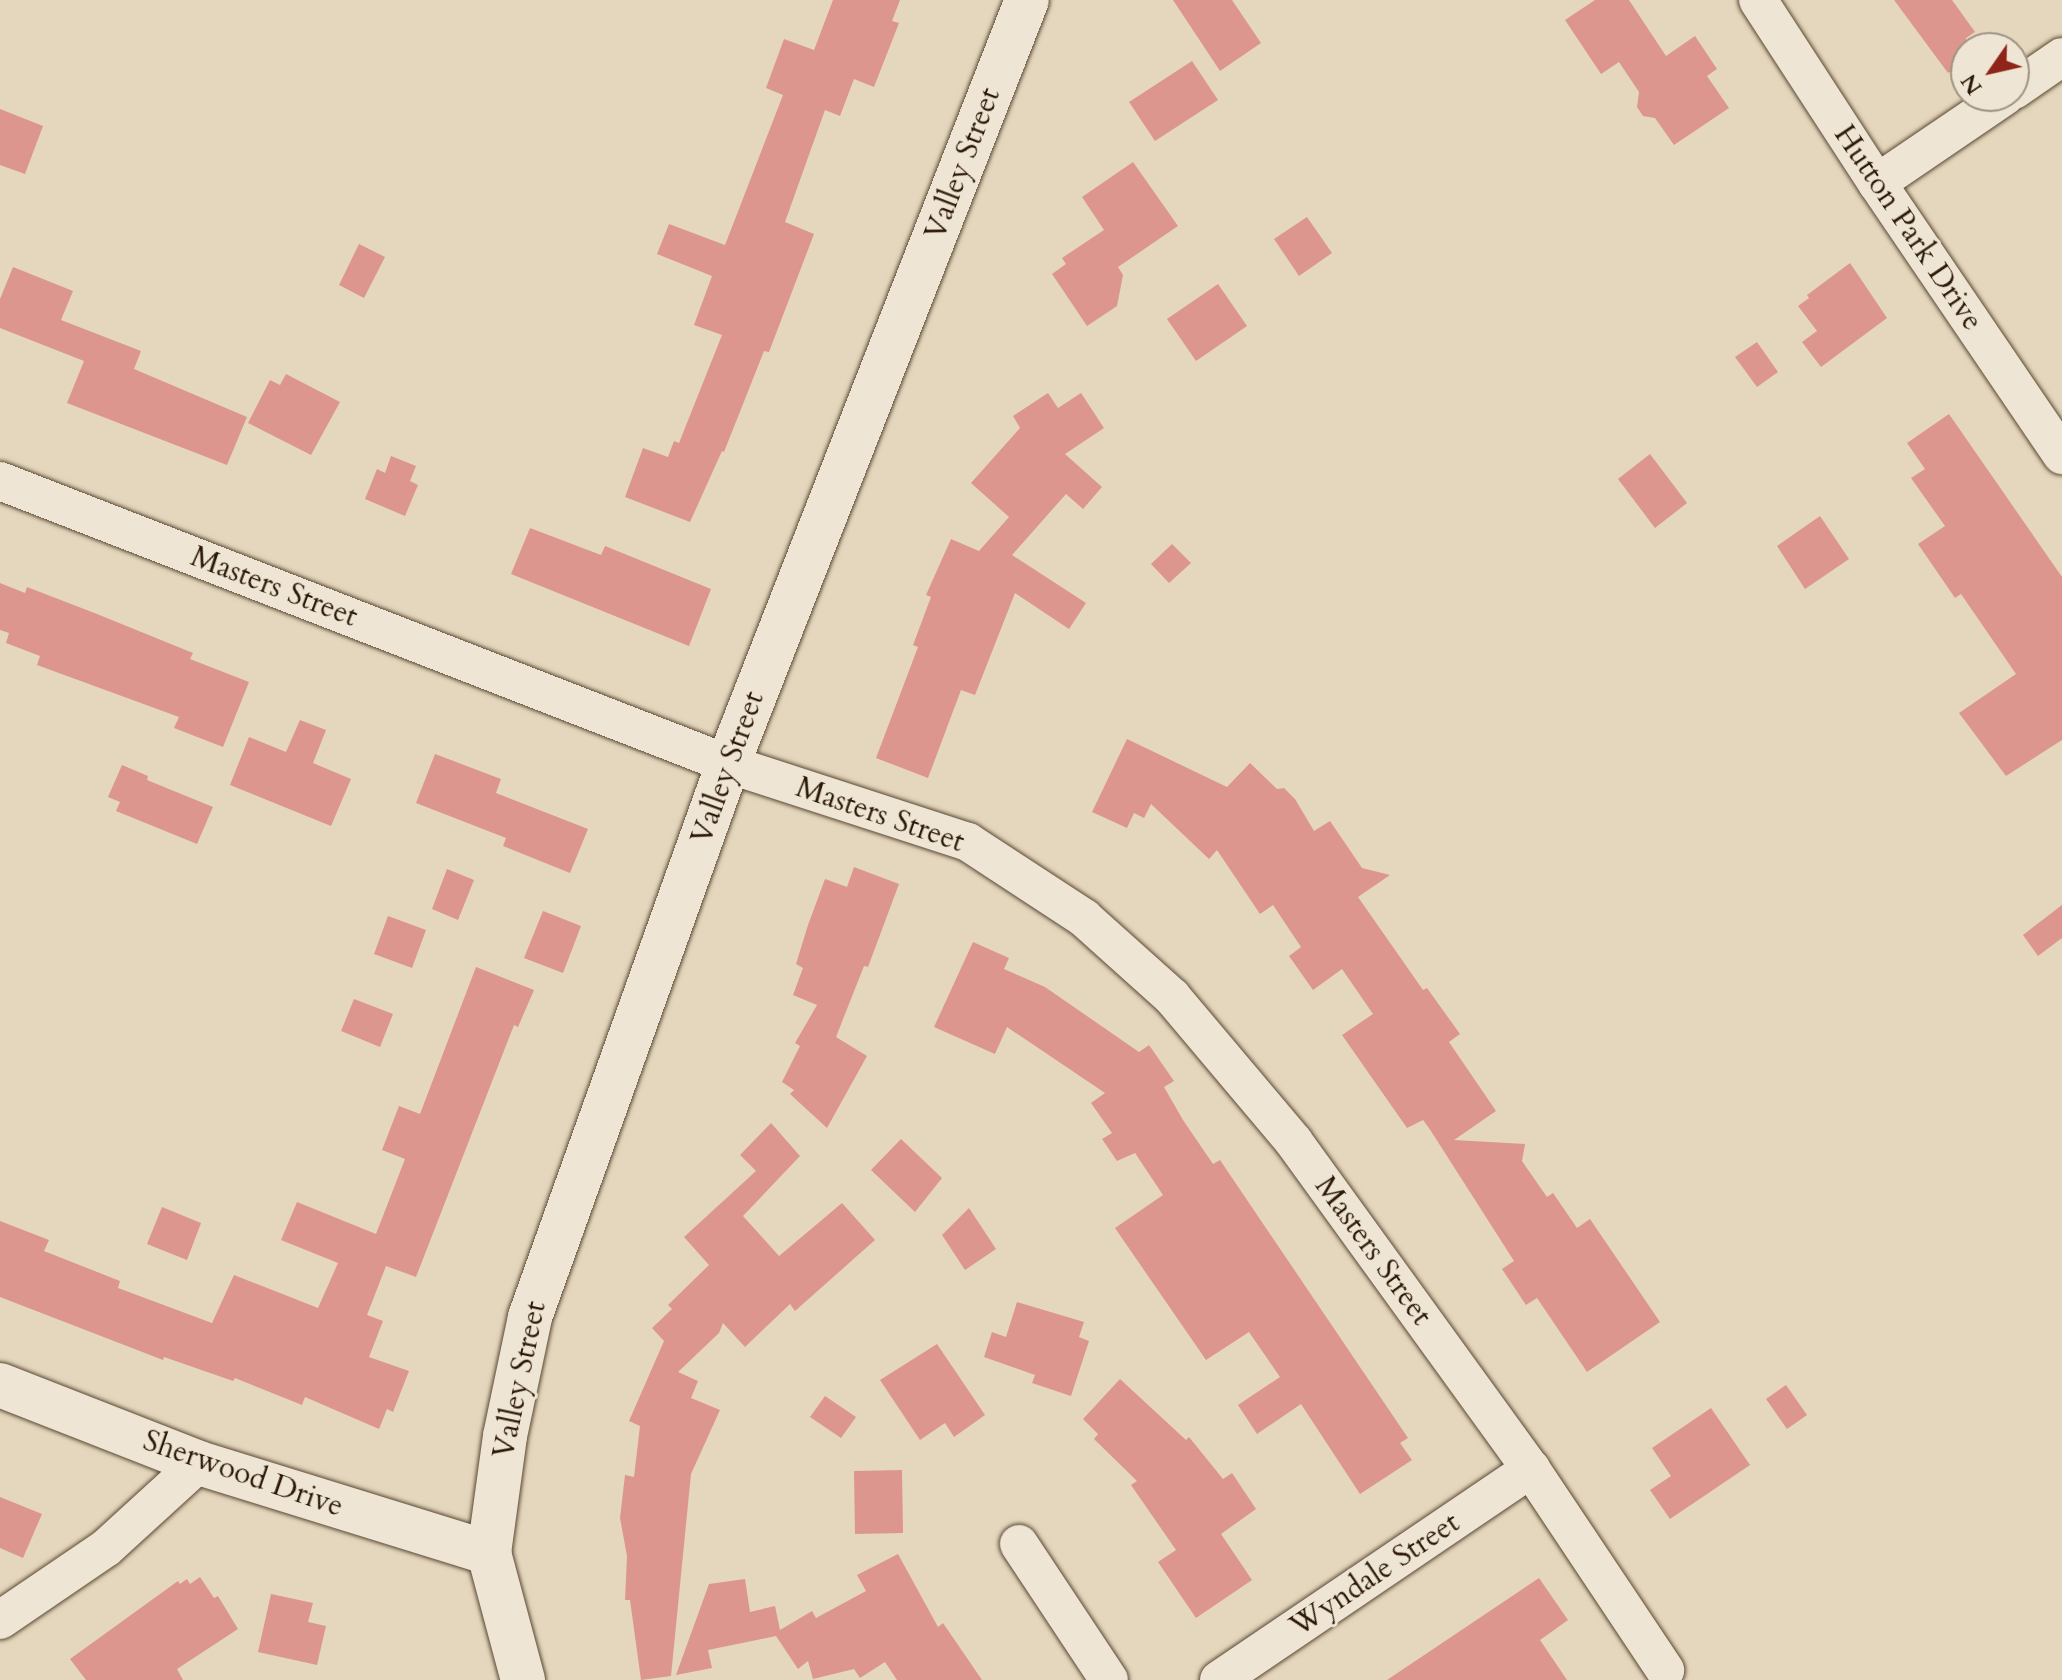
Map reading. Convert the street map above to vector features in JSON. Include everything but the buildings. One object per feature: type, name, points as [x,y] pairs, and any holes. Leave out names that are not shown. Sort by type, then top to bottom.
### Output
[{"type":"main road","name":"Valley Street","points":[[489,1553],[505,1436],[530,1317],[728,764],[1027,0]]},
{"type":"main road","name":"Sherwood Drive","points":[[0,1385],[199,1463],[489,1553]]},
{"type":"main road","points":[[489,1553],[523,1680]]},
{"type":"street","name":"Hutton Park Drive","points":[[1758,0],[1877,183],[2062,455]]},
{"type":"street","points":[[2030,79],[2062,57]]},
{"type":"street","points":[[1877,183],[1981,112]]},
{"type":"street","name":"Masters Street","points":[[0,481],[728,764],[968,842],[1084,918],[1172,997],[1294,1142],[1531,1469],[1665,1670]]},
{"type":"street","points":[[0,1620],[106,1548],[199,1463]]},
{"type":"street","name":"Wyndale Street","points":[[1219,1680],[1531,1469]]},
{"type":"street","points":[[1019,1544],[1109,1680]]}]
